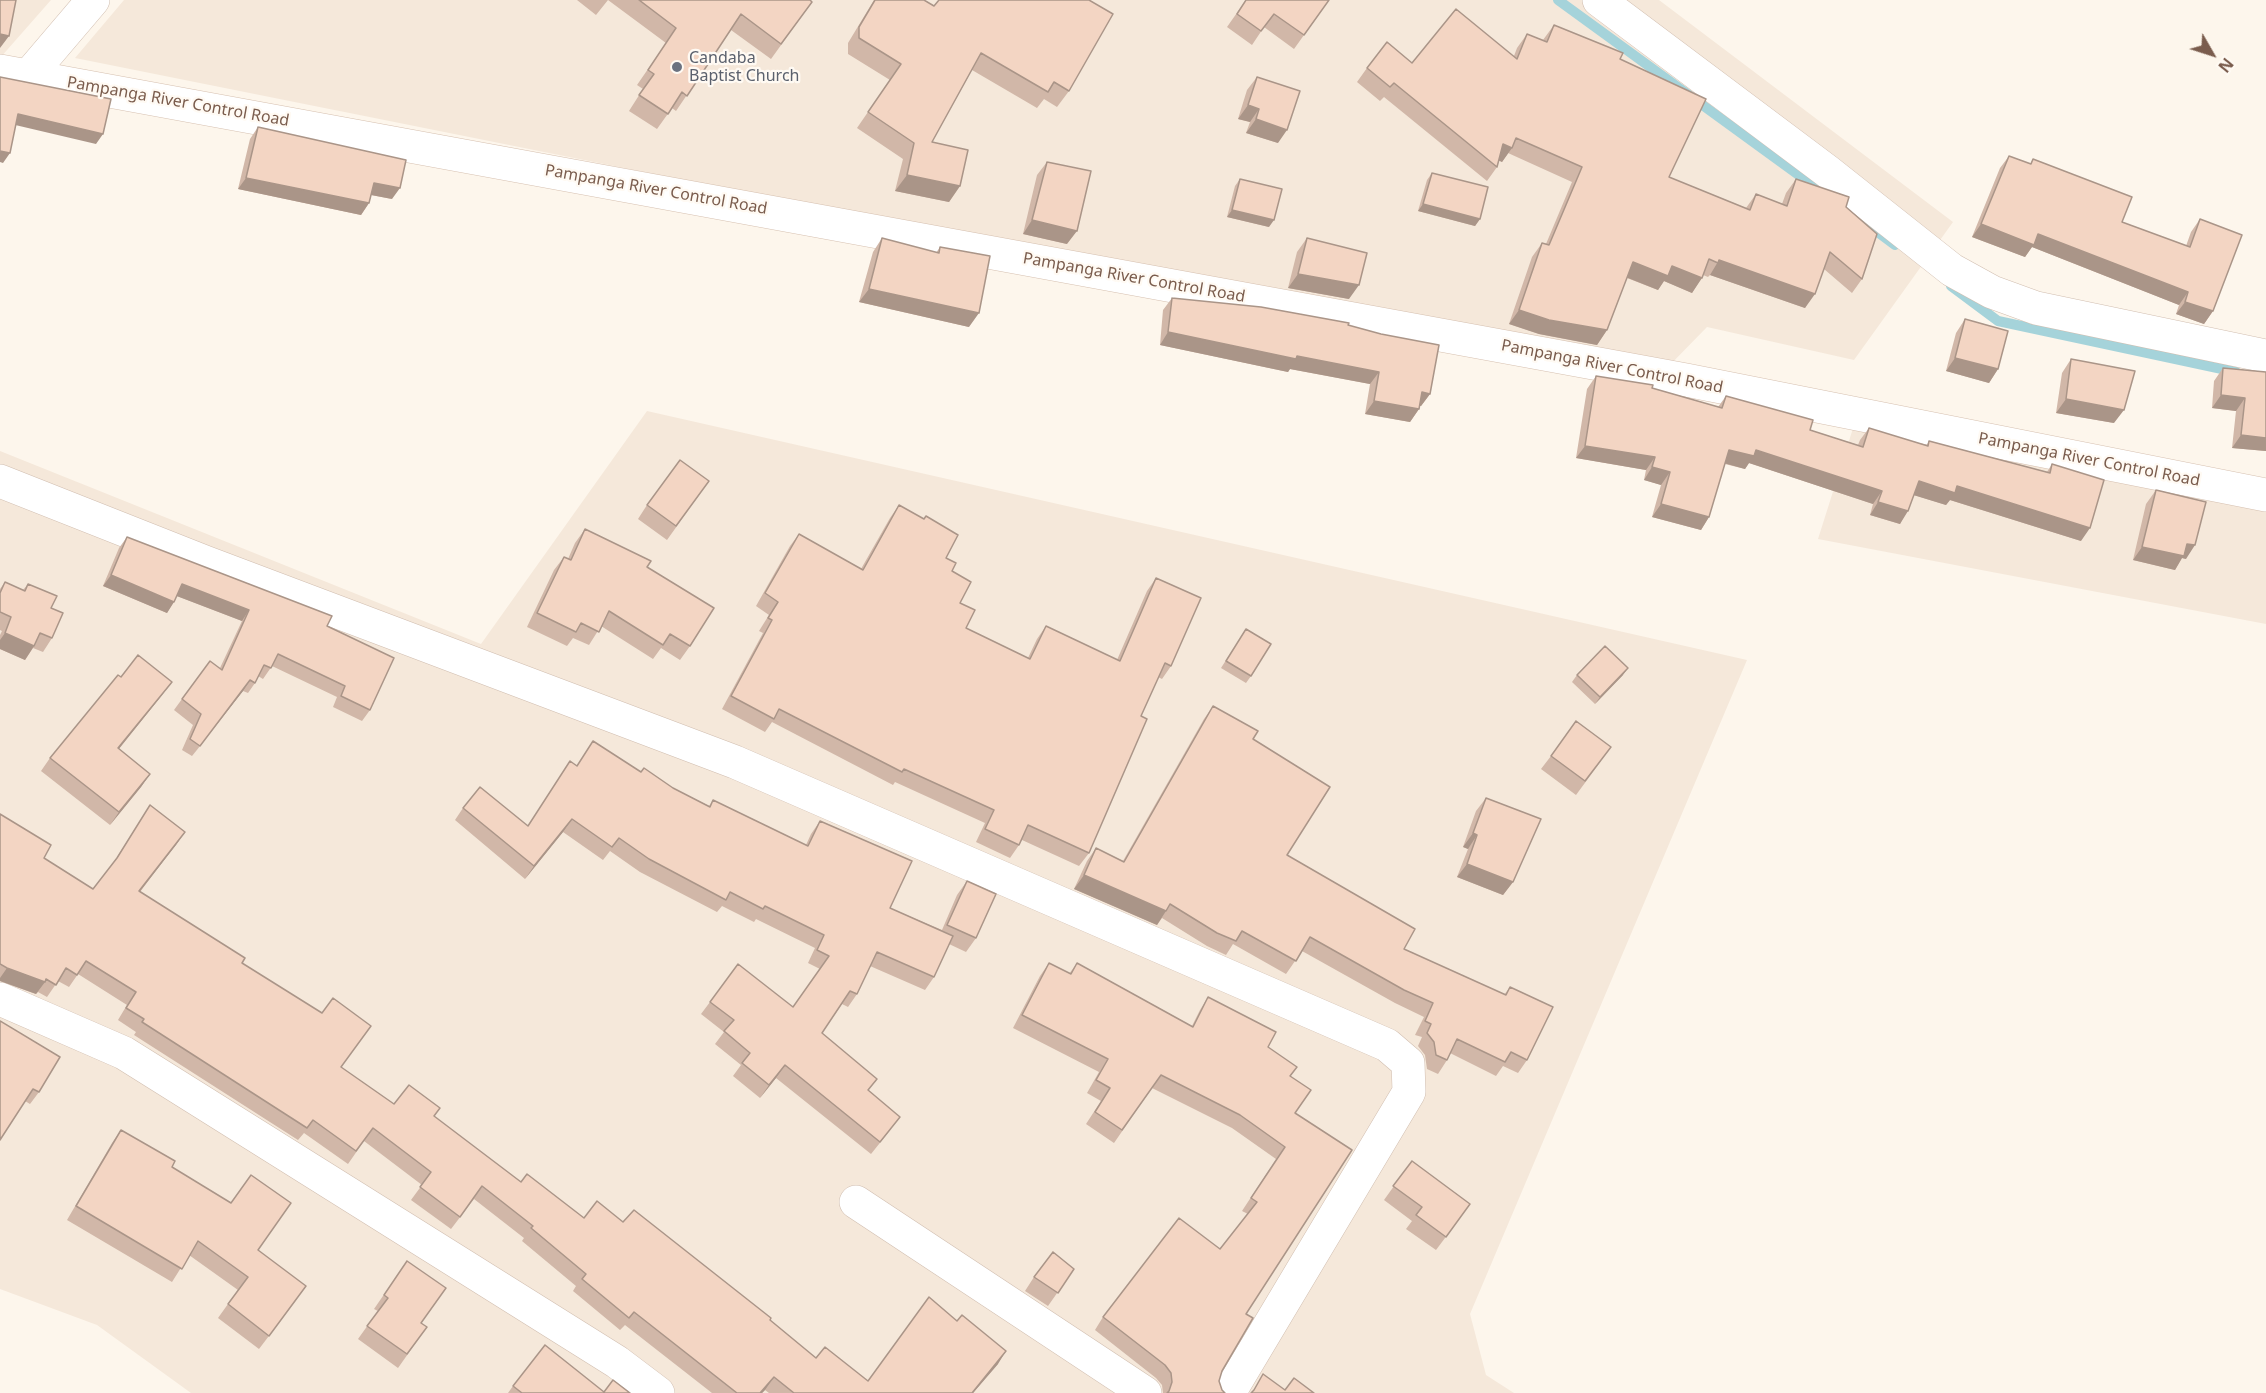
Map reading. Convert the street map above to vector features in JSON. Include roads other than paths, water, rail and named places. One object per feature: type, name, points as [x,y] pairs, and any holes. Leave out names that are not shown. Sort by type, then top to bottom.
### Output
[{"type":"street","points":[[15,73],[93,0]]},
{"type":"street","points":[[1599,0],[1827,171],[1952,270],[1992,292],[2036,308],[2266,356]]},
{"type":"street","name":"Pampanga River Control Road","points":[[15,73],[1686,380],[2266,495]]},
{"type":"street","points":[[0,481],[205,562],[735,762],[1387,1045],[1408,1063],[1409,1092],[1228,1393]]},
{"type":"street","points":[[0,999],[124,1053],[607,1355],[658,1393]]},
{"type":"street","points":[[856,1202],[1145,1393]]},
{"type":"waterway","points":[[1558,0],[1822,192]]},
{"type":"waterway","points":[[1852,213],[1895,245]]},
{"type":"waterway","points":[[1951,286],[1998,321],[2236,372]]},
{"type":"place","name":"Candaba Baptist Church","points":[[677,67]]}]
